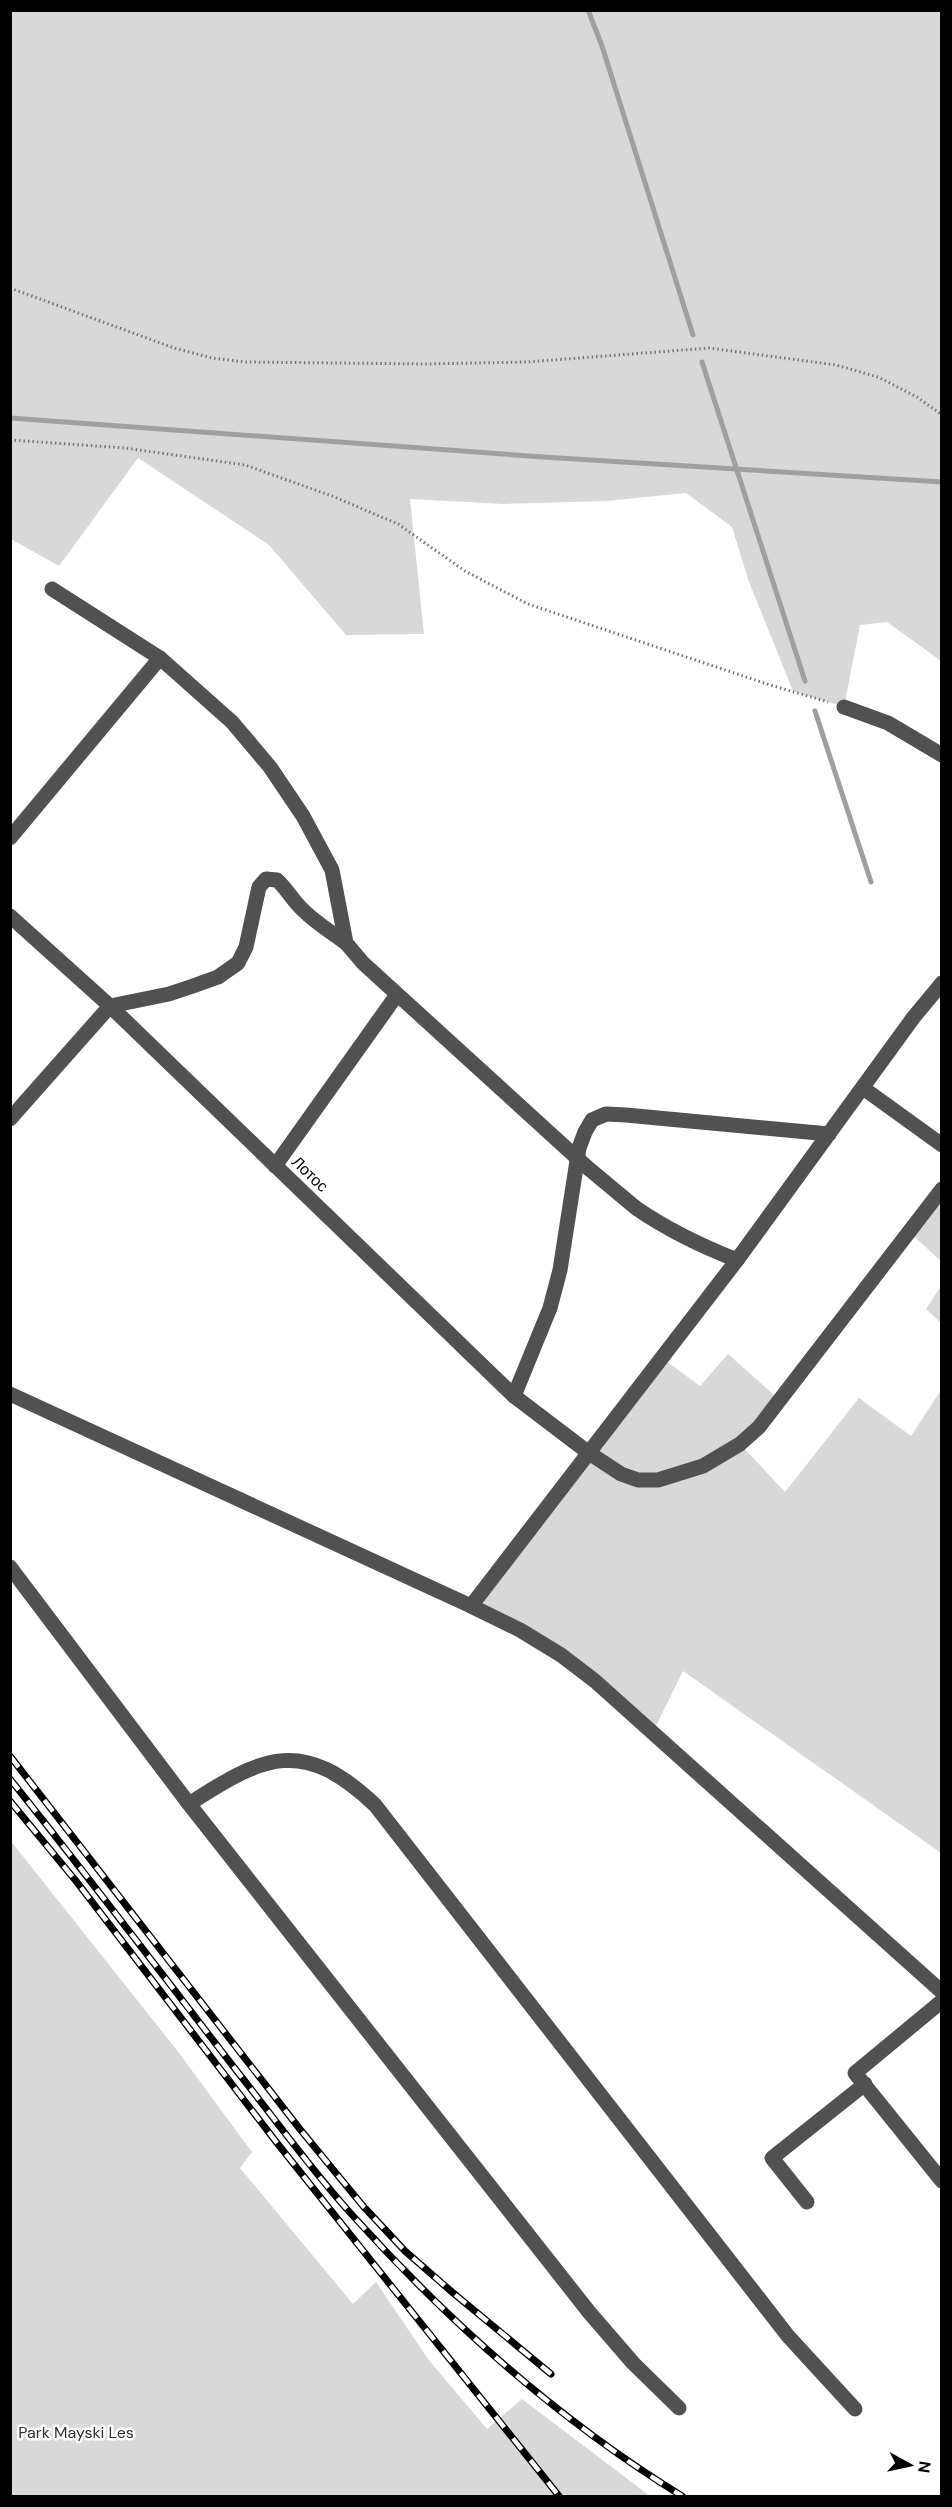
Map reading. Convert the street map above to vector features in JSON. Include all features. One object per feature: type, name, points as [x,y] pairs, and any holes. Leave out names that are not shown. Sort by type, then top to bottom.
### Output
[{"type":"street","points":[[52,589],[160,658],[232,723],[270,767],[303,816],[332,870],[346,943]]},
{"type":"street","points":[[10,838],[160,658]]},
{"type":"street","points":[[844,707],[888,723],[942,755]]},
{"type":"street","points":[[10,1119],[110,1006],[169,994],[193,986],[218,977],[238,963],[246,947],[259,887],[266,879],[278,880],[308,915],[346,943],[396,996],[636,1208],[704,1248],[737,1260]]},
{"type":"street","name":"Лотос","points":[[10,916],[110,1006],[514,1396],[589,1453],[621,1474],[638,1480],[658,1480],[704,1466],[740,1444],[769,1416],[942,1188]]},
{"type":"street","points":[[471,1606],[737,1260],[828,1134],[942,983]]},
{"type":"street","points":[[276,1166],[396,996]]},
{"type":"street","points":[[863,1088],[942,1145]]},
{"type":"street","points":[[514,1396],[550,1308],[560,1270],[579,1148],[592,1120],[606,1114],[828,1134]]},
{"type":"street","points":[[10,1394],[471,1606],[553,1650],[595,1681],[942,1992]]},
{"type":"street","points":[[10,1567],[189,1804],[589,2312],[633,2363],[679,2408]]},
{"type":"street","points":[[189,1804],[231,1776],[274,1761],[303,1761],[330,1769],[351,1782],[375,1804],[788,2336],[855,2409]]},
{"type":"street","points":[[942,2001],[855,2073],[942,2181]]},
{"type":"street","points":[[807,2202],[772,2158],[865,2084]]},
{"type":"path","points":[[10,288],[174,348],[212,358],[245,362],[504,363],[709,348],[836,365],[878,377],[917,397],[942,415]]},
{"type":"path","points":[[10,440],[125,448],[245,465],[332,496],[398,524],[465,571],[528,604],[767,684],[844,707]]},
{"type":"green space","points":[[10,11],[941,11],[941,661],[887,622],[860,625],[844,707],[793,691],[749,582],[732,527],[686,493],[606,501],[503,504],[410,499],[424,634],[346,635],[269,545],[138,458],[59,566],[11,539]]},
{"type":"green space","points":[[941,1189],[941,1261],[909,1232]]},
{"type":"green space","points":[[941,1286],[941,1323],[926,1309]]},
{"type":"green space","points":[[728,1354],[781,1401],[740,1444],[785,1492],[859,1398],[911,1436],[941,1390],[941,1853],[683,1671],[653,1732],[595,1681],[471,1606],[662,1358],[700,1386]]},
{"type":"green space","name":"Park Mayski Les","points":[[10,1840],[176,2049],[252,2152],[240,2168],[353,2304],[376,2282],[428,2359],[487,2429],[522,2399],[650,2496],[11,2496]]},
{"type":"waterway","points":[[588,10],[602,46],[693,335]]},
{"type":"waterway","points":[[702,362],[805,681]]},
{"type":"waterway","points":[[10,418],[543,457],[942,482]]},
{"type":"waterway","points":[[815,711],[871,882]]},
{"type":"railway","points":[[10,1756],[299,2128],[363,2206],[405,2251],[551,2374]]},
{"type":"railway","points":[[10,1779],[308,2163],[391,2257],[468,2333],[550,2403],[593,2436],[682,2496]]},
{"type":"railway","points":[[10,1801],[76,1881],[277,2143],[559,2496]]}]
